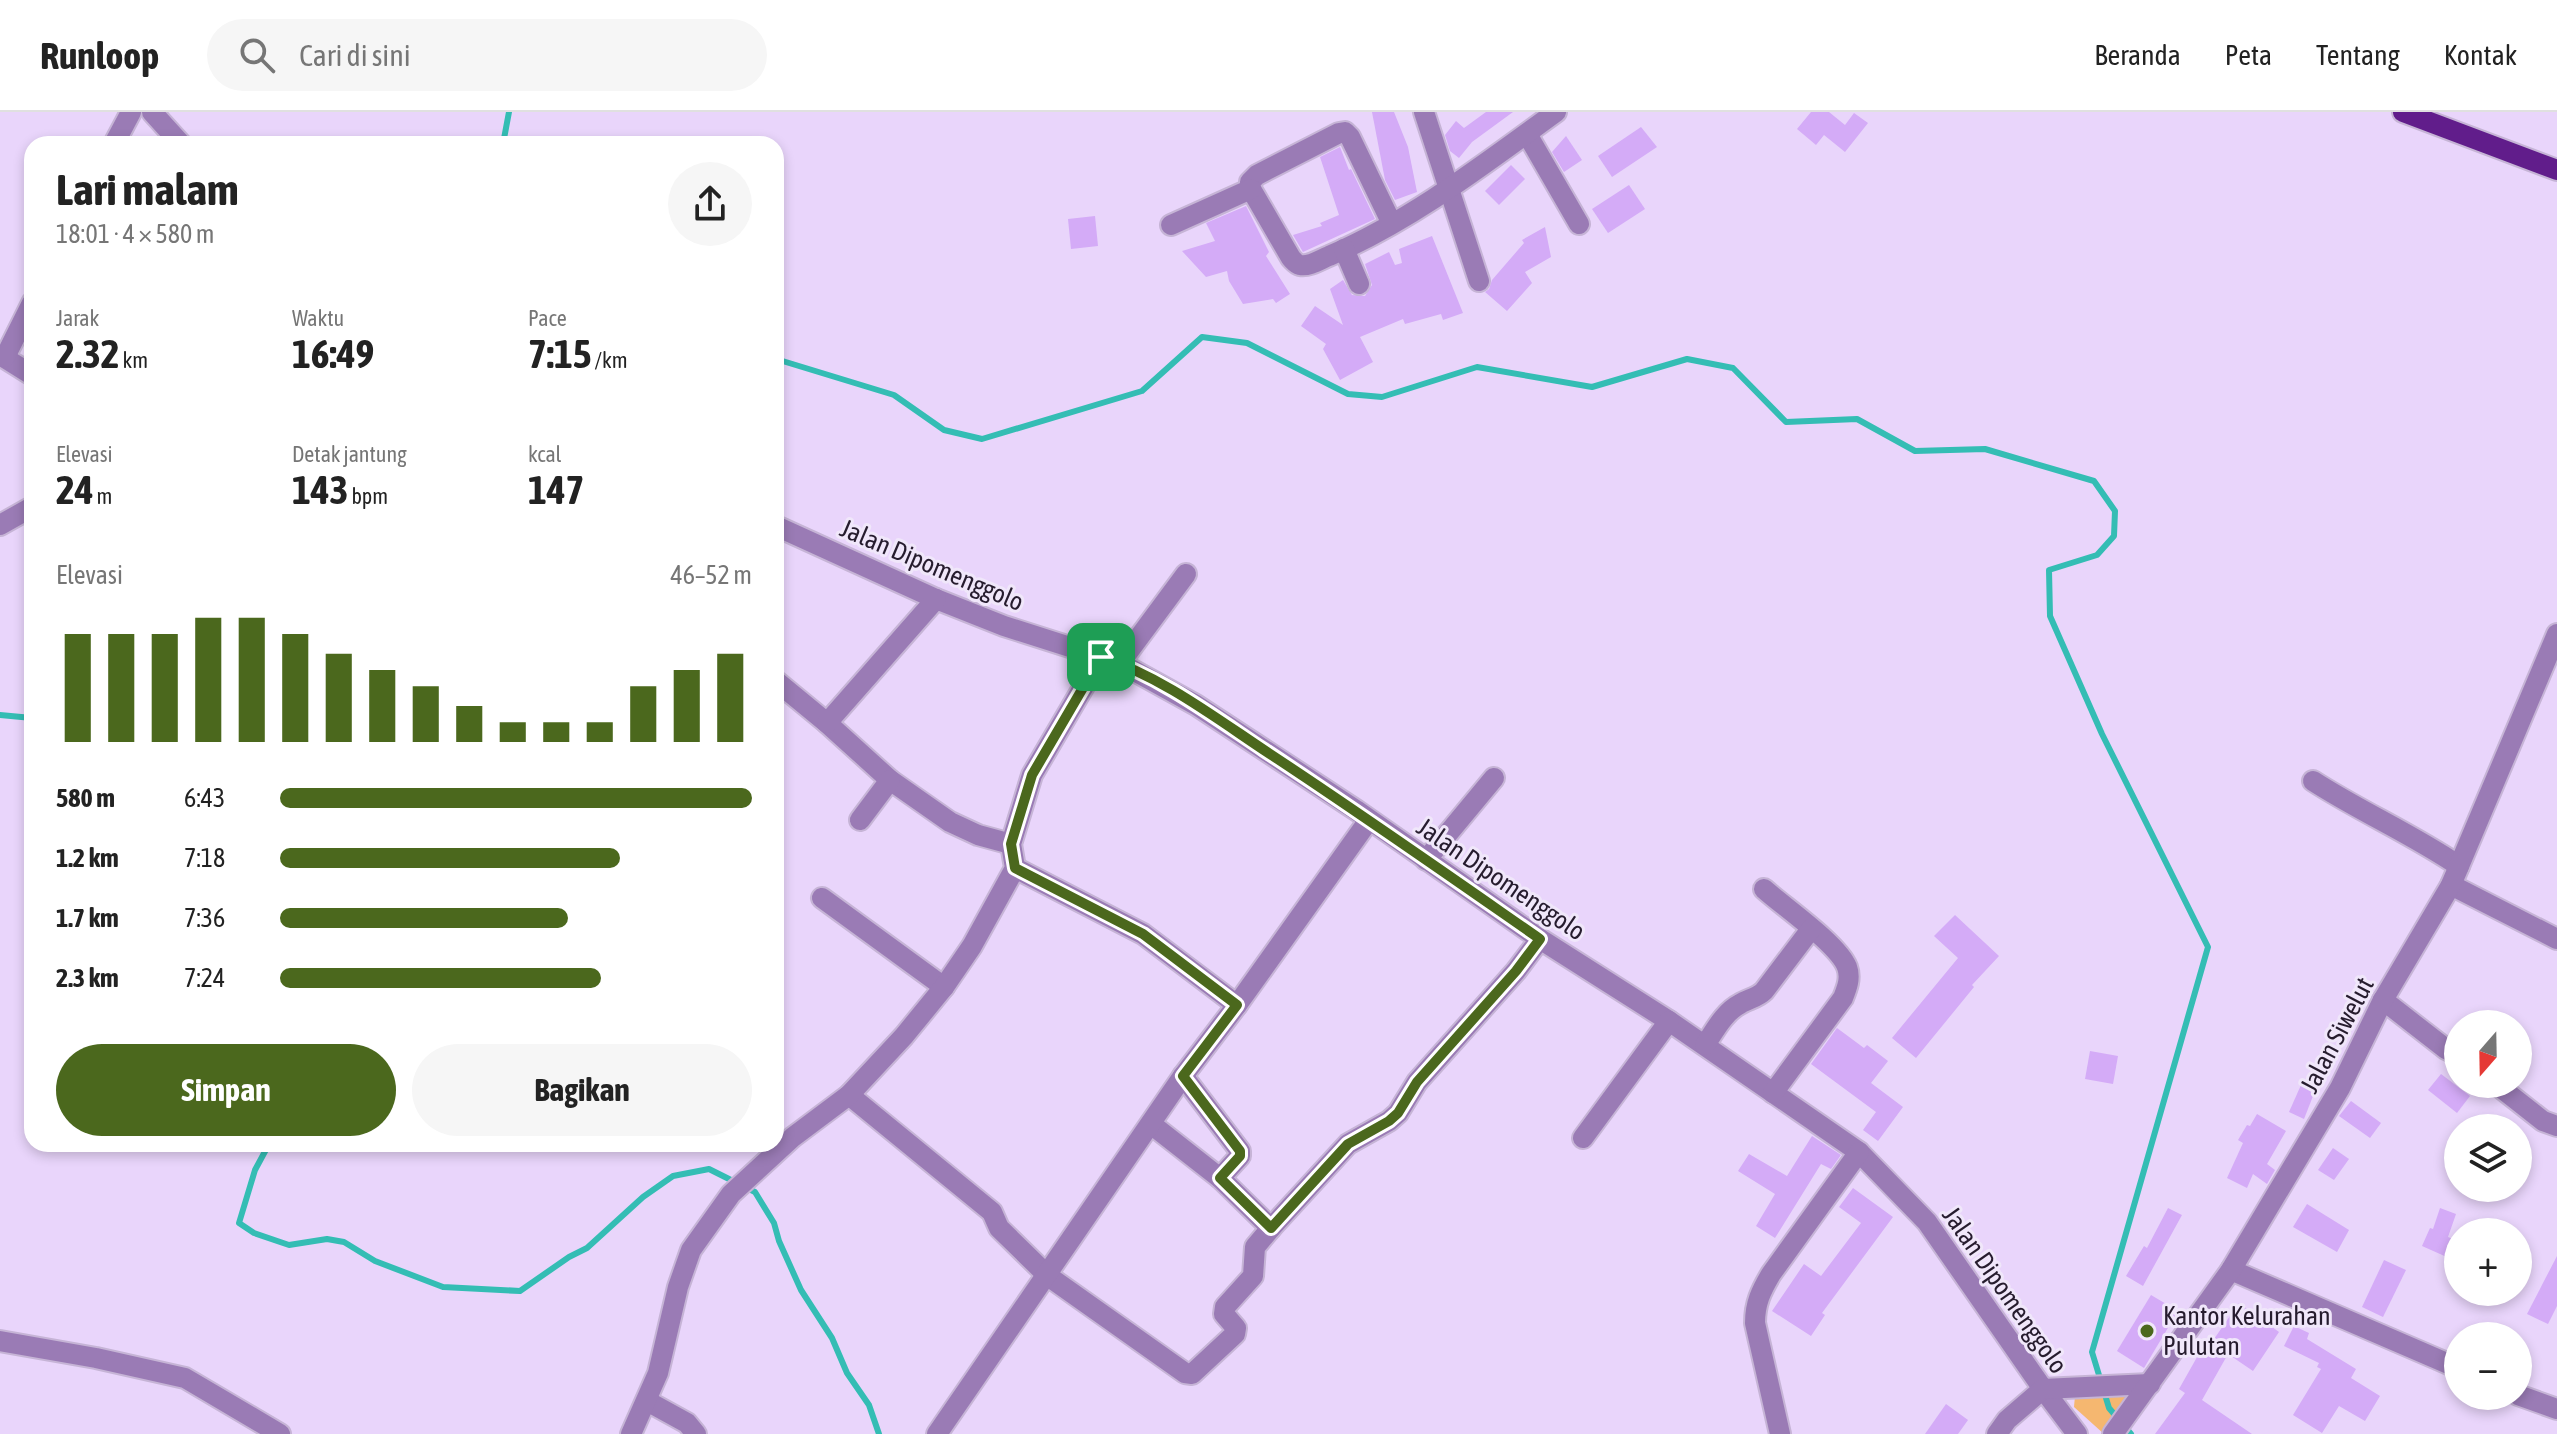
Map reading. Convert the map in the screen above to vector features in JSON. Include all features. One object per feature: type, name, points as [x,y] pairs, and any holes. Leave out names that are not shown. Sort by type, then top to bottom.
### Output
[{"type":"main road","points":[[2403,112],[2557,170]]},
{"type":"street","points":[[118,136],[131,112]]},
{"type":"street","points":[[152,112],[174,136]]},
{"type":"street","points":[[1424,112],[1479,281]]},
{"type":"street","points":[[1392,224],[1345,132],[1257,175],[1250,182],[1251,189],[1291,258],[1305,266],[1392,224],[1450,190],[1556,112]]},
{"type":"street","points":[[1527,134],[1579,224]]},
{"type":"street","points":[[1171,225],[1251,189]]},
{"type":"street","points":[[1344,249],[1359,284]]},
{"type":"street","points":[[24,317],[2,356],[24,370]]},
{"type":"street","points":[[0,525],[24,512]]},
{"type":"street","name":"Jalan Dipomenggolo","points":[[784,530],[936,599],[1004,626],[1110,660],[1196,705],[1540,939],[1705,1045],[1859,1152],[1927,1222],[2077,1434]]},
{"type":"street","points":[[784,1145],[849,1095],[944,987],[972,946],[1015,868],[1011,844],[1032,775],[1110,660],[1186,574]]},
{"type":"street","points":[[827,723],[936,599]]},
{"type":"street","name":"Jalan Siwelut","points":[[2113,1434],[2231,1270],[2340,1088],[2383,1000],[2455,875],[2557,634]]},
{"type":"street","points":[[784,688],[890,780],[964,830],[1011,844]]},
{"type":"street","points":[[1426,860],[1494,778]]},
{"type":"street","points":[[860,820],[890,780]]},
{"type":"street","points":[[2313,781],[2347,803],[2423,842],[2455,875],[2557,939]]},
{"type":"street","points":[[937,1434],[1183,1076],[1369,820]]},
{"type":"street","points":[[1015,868],[1143,934],[1237,1005]]},
{"type":"street","points":[[1764,889],[1840,953],[1848,970],[1849,983],[1843,998],[1773,1093]]},
{"type":"street","points":[[822,898],[944,987]]},
{"type":"street","points":[[1705,1045],[1737,1004],[1758,997],[1764,991],[1811,929]]},
{"type":"street","points":[[849,1095],[992,1212],[999,1228],[1048,1276],[1185,1373],[1192,1374],[1235,1334],[1234,1325],[1224,1314],[1225,1305],[1253,1276],[1255,1247],[1348,1144],[1398,1113],[1417,1082],[1516,971],[1540,939]]},
{"type":"street","points":[[2383,1000],[2444,1047]]},
{"type":"street","points":[[1583,1138],[1669,1021]]},
{"type":"street","points":[[1183,1076],[1240,1151],[1240,1156],[1220,1178]]},
{"type":"street","points":[[2514,1098],[2543,1121],[2557,1126]]},
{"type":"street","points":[[1151,1124],[1220,1178],[1271,1228]]},
{"type":"street","points":[[631,1434],[658,1373],[678,1287],[691,1250],[731,1194],[776,1152]]},
{"type":"street","points":[[1780,1434],[1755,1323],[1755,1307],[1771,1274],[1859,1152]]},
{"type":"street","points":[[2231,1270],[2444,1362]]},
{"type":"street","points":[[0,1341],[185,1378],[280,1434]]},
{"type":"street","points":[[1997,1434],[2007,1420],[2043,1389],[2150,1384]]},
{"type":"street","points":[[2532,1400],[2557,1409]]},
{"type":"street","points":[[647,1401],[687,1423],[696,1434]]},
{"type":"shaded area","points":[[2135,1391],[2104,1434],[2074,1407],[2075,1396]]},
{"type":"building","points":[[1372,112],[1394,112],[1408,147],[1417,192],[1395,200],[1385,180]]},
{"type":"building","points":[[1486,112],[1513,112],[1472,142],[1459,158],[1450,151],[1445,135],[1456,121],[1464,128]]},
{"type":"building","points":[[1811,112],[1829,112],[1845,125],[1854,113],[1868,123],[1845,152],[1824,135],[1816,145],[1797,129]]},
{"type":"building","points":[[1641,127],[1657,147],[1612,177],[1598,156]]},
{"type":"building","points":[[1566,136],[1582,160],[1564,172],[1552,152]]},
{"type":"building","points":[[1340,147],[1375,219],[1303,252],[1293,235],[1322,226],[1320,223],[1339,215],[1320,157]]},
{"type":"building","points":[[1511,165],[1525,179],[1499,205],[1485,191]]},
{"type":"building","points":[[1629,185],[1645,209],[1608,233],[1592,209]]},
{"type":"building","points":[[1246,206],[1269,252],[1266,256],[1290,294],[1276,303],[1273,299],[1243,304],[1229,281],[1227,271],[1206,277],[1182,251],[1215,241],[1206,223]]},
{"type":"building","points":[[1095,216],[1098,246],[1071,249],[1068,219]]},
{"type":"building","points":[[1545,227],[1551,257],[1525,272],[1532,283],[1507,311],[1485,292],[1524,243],[1522,240]]},
{"type":"building","points":[[1432,236],[1463,313],[1443,320],[1441,314],[1405,324],[1403,319],[1360,337],[1373,362],[1340,380],[1323,349],[1326,344],[1301,326],[1315,306],[1343,325],[1330,289],[1343,280],[1352,295],[1365,296],[1372,285],[1365,264],[1389,252],[1395,265],[1402,263],[1399,249]]},
{"type":"building","points":[[1955,915],[1999,956],[1972,985],[1974,987],[1916,1058],[1892,1038],[1958,958],[1934,936]]},
{"type":"building","points":[[1837,1028],[1888,1061],[1871,1083],[1903,1107],[1878,1141],[1863,1130],[1876,1112],[1811,1064]]},
{"type":"building","points":[[2090,1051],[2118,1056],[2113,1084],[2085,1079]]},
{"type":"building","points":[[2441,1074],[2444,1076],[2444,1098],[2468,1098],[2457,1113],[2428,1090]]},
{"type":"building","points":[[2301,1085],[2315,1091],[2304,1119],[2289,1112]]},
{"type":"building","points":[[2351,1101],[2381,1123],[2370,1138],[2339,1116]]},
{"type":"building","points":[[2257,1114],[2286,1131],[2267,1164],[2275,1170],[2267,1184],[2253,1174],[2247,1188],[2227,1178],[2243,1143],[2238,1140]]},
{"type":"building","points":[[1812,1136],[1841,1155],[1831,1169],[1821,1164],[1775,1238],[1756,1226],[1775,1194],[1738,1171],[1749,1154],[1787,1176]]},
{"type":"building","points":[[2333,1148],[2349,1159],[2334,1180],[2318,1170]]},
{"type":"building","points":[[1853,1188],[1893,1217],[1822,1313],[1825,1315],[1811,1336],[1772,1311],[1804,1264],[1821,1276],[1861,1223],[1839,1207]]},
{"type":"building","points":[[2307,1204],[2349,1230],[2337,1252],[2293,1227]]},
{"type":"building","points":[[2168,1208],[2182,1215],[2143,1286],[2126,1276],[2144,1246],[2147,1248]]},
{"type":"building","points":[[2440,1208],[2456,1214],[2455,1218],[2444,1218],[2444,1256],[2422,1246],[2430,1228],[2433,1229]]},
{"type":"building","points":[[2557,1256],[2557,1306],[2548,1324],[2527,1314]]},
{"type":"building","points":[[2384,1260],[2406,1270],[2383,1317],[2362,1307]]},
{"type":"building","name":"Kantor Kelurahan Pulutan","points":[[2151,1295],[2178,1311],[2144,1368],[2117,1351]]},
{"type":"building","points":[[2239,1303],[2279,1332],[2253,1371],[2228,1354],[2202,1400],[2252,1434],[2155,1434],[2185,1393],[2179,1389],[2209,1336],[2214,1339]]},
{"type":"building","points":[[2294,1326],[2309,1333],[2307,1339],[2356,1369],[2351,1378],[2380,1396],[2365,1421],[2339,1406],[2322,1433],[2293,1415],[2321,1369],[2317,1367],[2319,1363],[2284,1346]]},
{"type":"building","points":[[1946,1404],[1968,1420],[1958,1434],[1925,1434]]},
{"type":"waterway","points":[[504,136],[509,112]]},
{"type":"waterway","points":[[784,361],[894,395],[944,430],[982,439],[1142,391],[1202,337],[1247,343],[1348,394],[1382,397],[1477,367],[1592,387],[1687,359],[1733,368],[1786,422],[1857,419],[1915,451],[1985,449],[2094,481],[2115,511],[2114,536],[2097,555],[2049,570],[2050,616],[2102,734],[2208,947],[2092,1352],[2109,1408],[2131,1434]]},
{"type":"waterway","points":[[0,715],[24,717]]},
{"type":"waterway","points":[[265,1152],[255,1170],[239,1223],[254,1233],[289,1245],[327,1239],[344,1242],[375,1261],[443,1287],[520,1291],[587,1248],[643,1197],[673,1176],[709,1169],[735,1182]]},
{"type":"waterway","points":[[745,1187],[755,1192],[774,1223],[801,1290],[832,1338],[847,1373],[869,1405],[879,1434]]},
{"type":"place","name":"Kantor Kelurahan Pulutan","points":[[2147,1331]]},
{"type":"route","points":[[1101,657],[1120,663],[1196,705],[1356,810],[1540,939],[1516,971],[1417,1082],[1398,1113],[1348,1144],[1271,1228],[1220,1178],[1240,1156],[1240,1151],[1183,1076],[1237,1005],[1143,934],[1015,868],[1011,844],[1032,775],[1101,657]]}]
